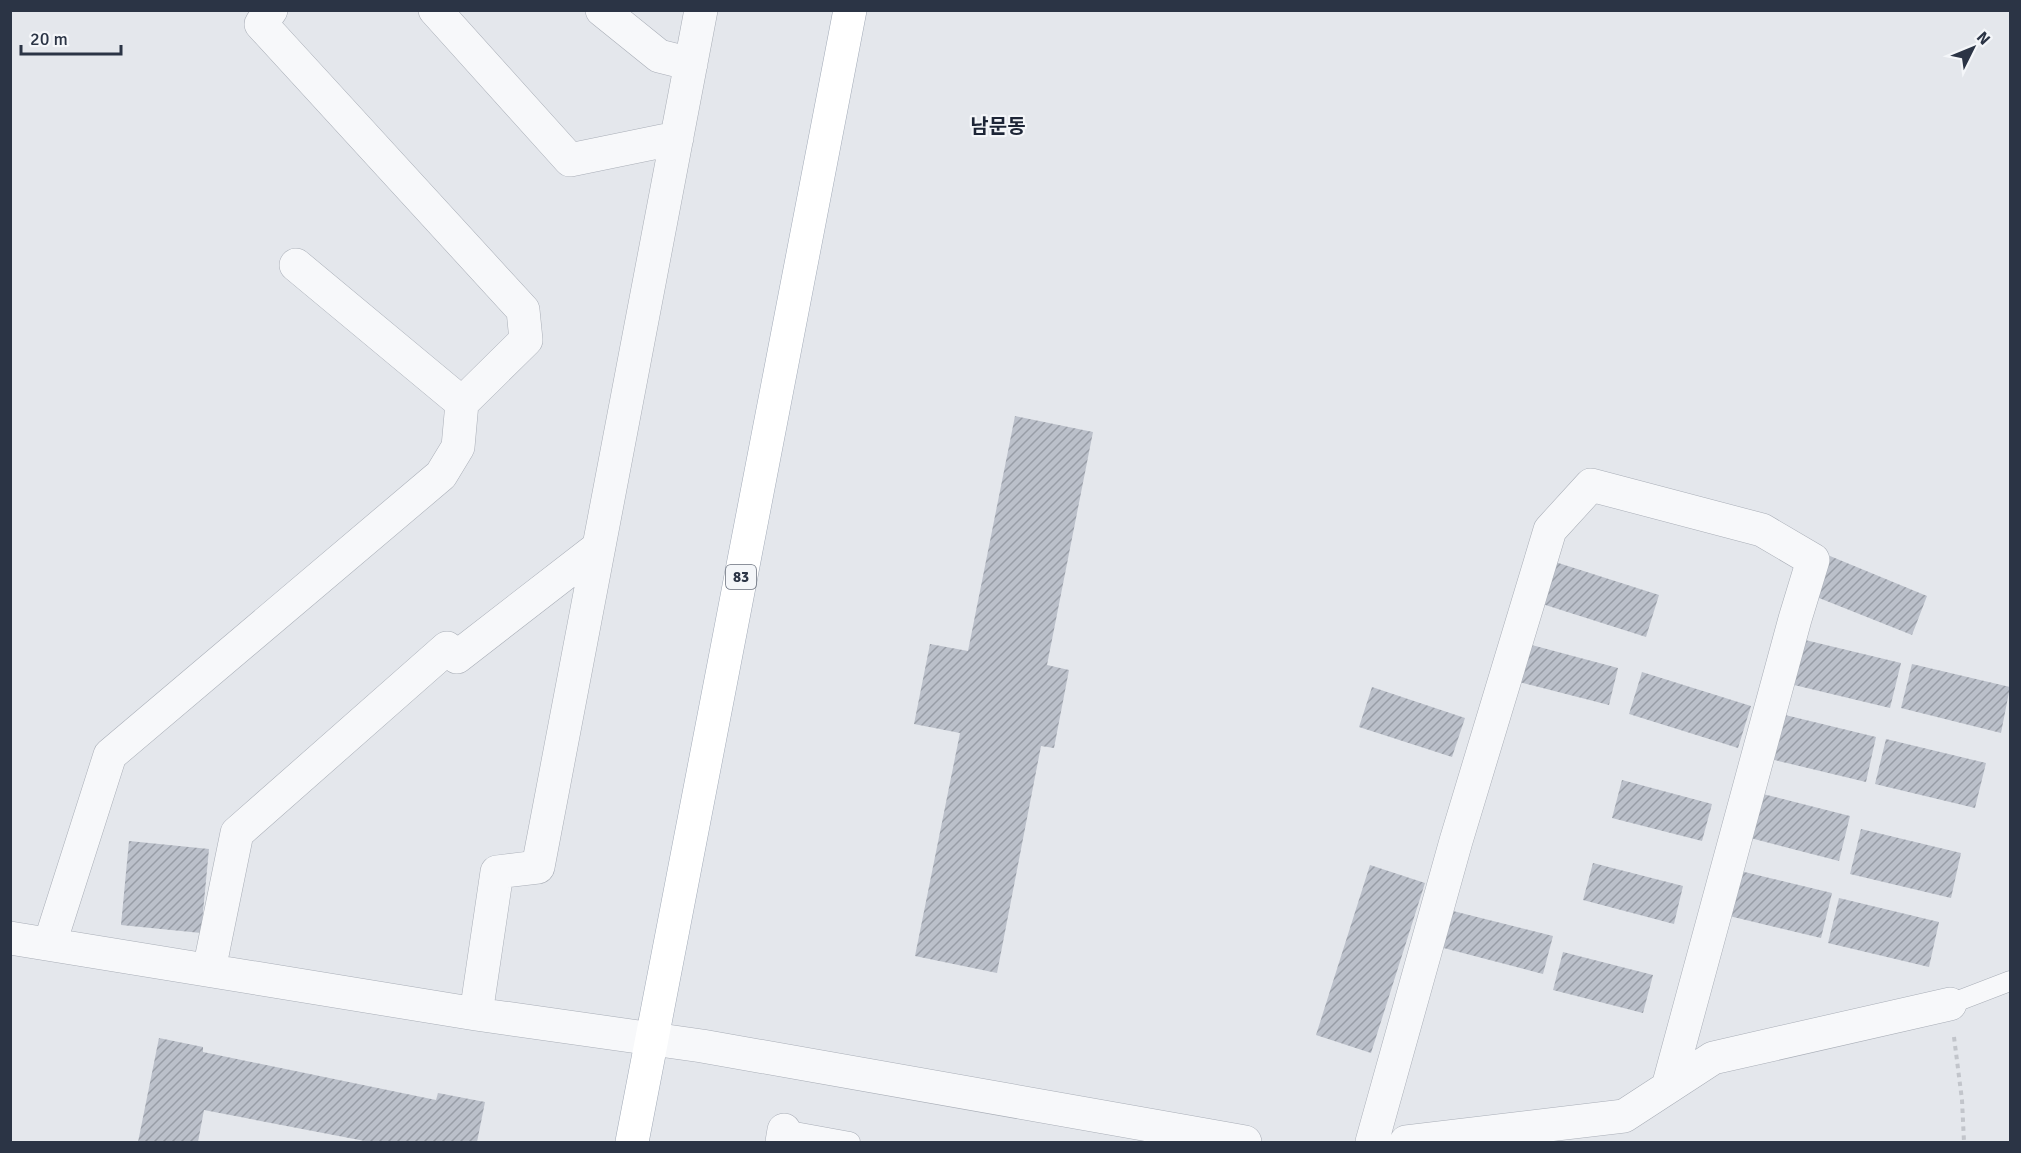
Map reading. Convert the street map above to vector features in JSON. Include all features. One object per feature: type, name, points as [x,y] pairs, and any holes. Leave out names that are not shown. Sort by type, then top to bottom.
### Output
[{"type":"main road","name":"83","points":[[632,1143],[850,10]]},
{"type":"street","points":[[50,943],[110,755],[441,475],[458,447],[462,403],[526,340],[523,310],[261,24],[271,10]]},
{"type":"street","points":[[435,10],[570,160],[677,138]]},
{"type":"street","points":[[602,10],[659,56],[691,64]]},
{"type":"street","points":[[476,1014],[498,872],[538,867],[701,10]]},
{"type":"street","points":[[296,265],[462,403]]},
{"type":"street","points":[[1372,1143],[1456,841],[1550,530],[1591,485],[1762,530],[1813,560],[1788,641],[1668,1087]]},
{"type":"street","points":[[209,970],[237,833],[447,648],[457,657],[599,548]]},
{"type":"street","points":[[10,938],[476,1014],[702,1046],[1245,1143]]},
{"type":"street","points":[[1406,1143],[1624,1116],[1713,1058],[1950,1004]]},
{"type":"lane","points":[[1950,1004],[2010,981]]},
{"type":"lane","points":[[783,1136],[849,1143]]},
{"type":"path","points":[[1950,1004],[1962,1100],[1964,1143]]},
{"type":"building","points":[[1015,416],[1093,432],[1047,665],[1069,670],[1054,748],[1041,746],[997,973],[915,956],[960,733],[914,724],[930,644],[968,651]]},
{"type":"building","points":[[1830,556],[1927,596],[1912,635],[1814,596]]},
{"type":"building","points":[[1549,560],[1659,595],[1646,637],[1536,602]]},
{"type":"building","points":[[1801,639],[1901,663],[1890,708],[1790,684]]},
{"type":"building","points":[[1528,644],[1618,668],[1609,705],[1519,682]]},
{"type":"building","points":[[1912,664],[2010,687],[2001,733],[1901,708]]},
{"type":"building","points":[[1642,672],[1751,706],[1738,748],[1629,714]]},
{"type":"building","points":[[1372,687],[1465,718],[1452,757],[1359,727]]},
{"type":"building","points":[[1777,713],[1876,737],[1866,782],[1766,758]]},
{"type":"building","points":[[1886,739],[1986,763],[1975,808],[1875,784]]},
{"type":"building","points":[[1622,780],[1712,804],[1702,841],[1612,818]]},
{"type":"building","points":[[1751,791],[1850,816],[1839,861],[1739,835]]},
{"type":"building","points":[[1861,829],[1961,853],[1951,898],[1850,874]]},
{"type":"building","points":[[129,841],[209,849],[201,933],[121,925]]},
{"type":"building","points":[[1593,863],[1683,886],[1674,924],[1583,900]]},
{"type":"building","points":[[1370,865],[1425,883],[1371,1053],[1316,1035]]},
{"type":"building","points":[[1732,869],[1832,893],[1821,938],[1721,914]]},
{"type":"building","points":[[1839,898],[1939,922],[1929,967],[1828,943]]},
{"type":"building","points":[[1445,909],[1553,936],[1543,974],[1436,946]]},
{"type":"building","points":[[1563,952],[1653,975],[1643,1013],[1553,990]]},
{"type":"building","points":[[159,1038],[203,1047],[203,1052],[436,1100],[438,1093],[485,1102],[477,1142],[370,1142],[204,1110],[198,1142],[138,1142]]},
{"type":"district","name":"남문동","points":[[998,126]]}]
